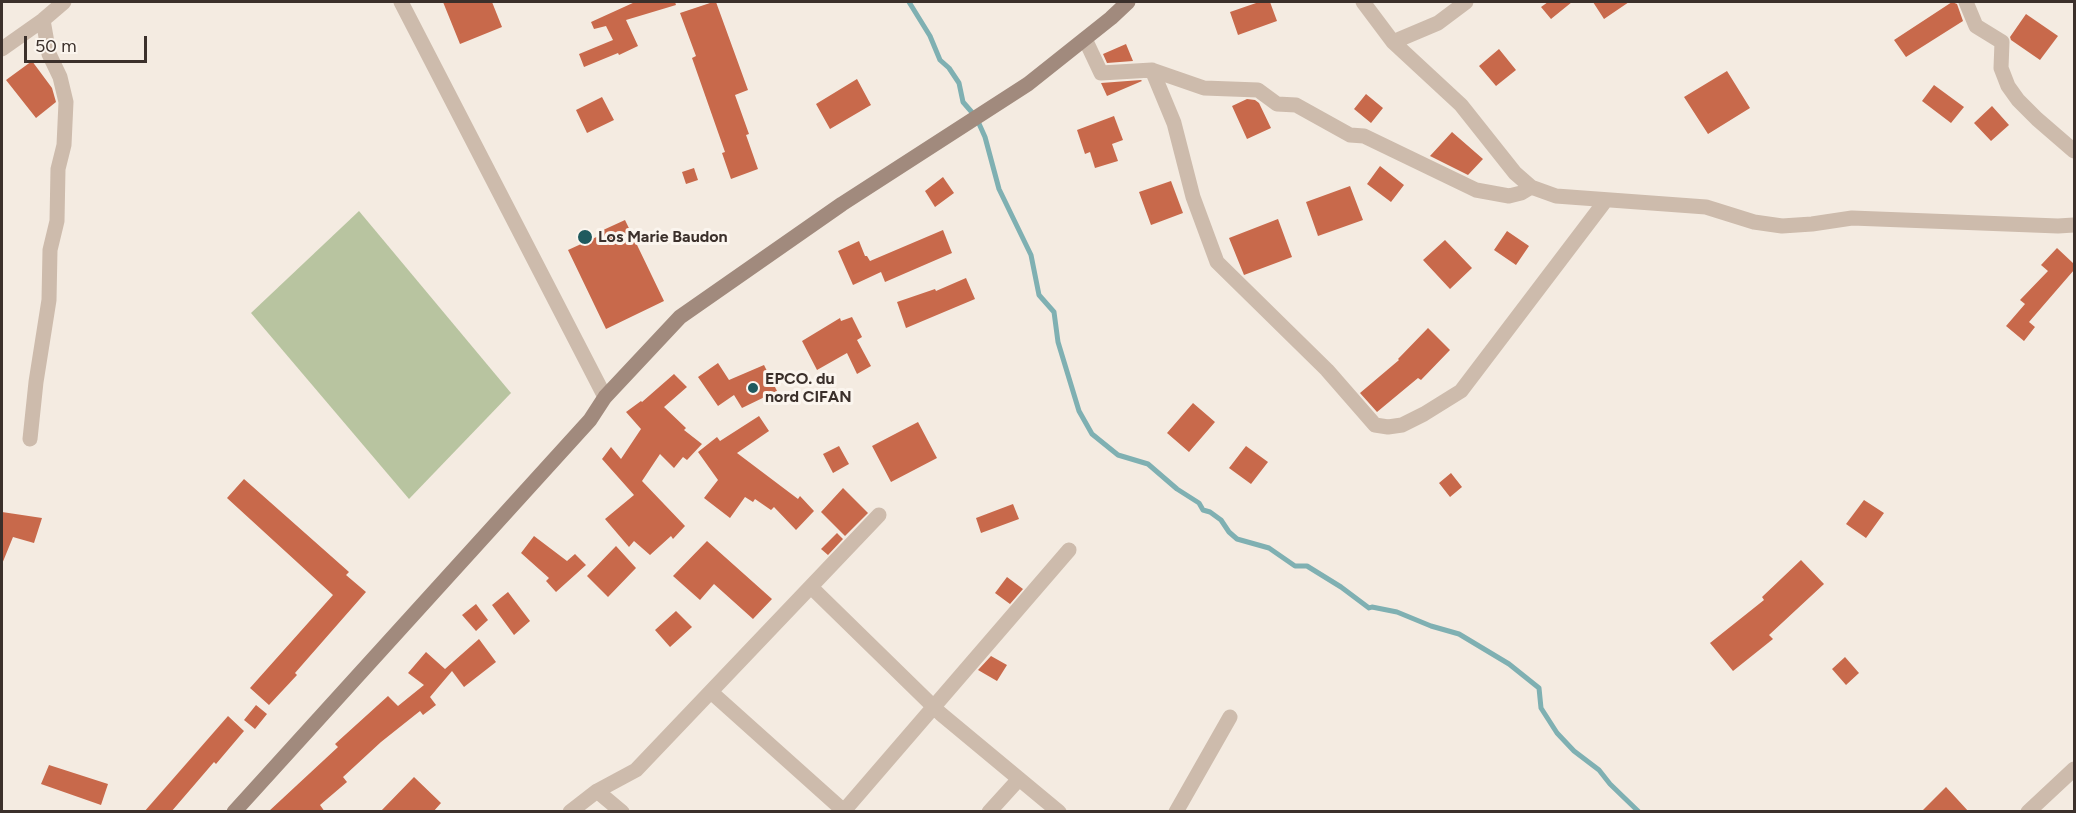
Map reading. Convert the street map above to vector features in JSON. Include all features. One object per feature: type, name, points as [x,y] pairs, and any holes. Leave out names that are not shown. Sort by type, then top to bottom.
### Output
[{"type":"street","points":[[2,49],[64,2]]},
{"type":"street","points":[[401,2],[605,397]]},
{"type":"street","points":[[234,812],[590,420],[605,397],[680,317],[842,204],[1028,84],[1128,2]]},
{"type":"street","points":[[1363,2],[1393,42],[1461,105],[1515,173],[1531,187],[1556,196],[1706,207],[1754,222],[1782,226],[1852,218],[2074,225]]},
{"type":"street","points":[[1393,42],[1438,23],[1466,2]]},
{"type":"street","points":[[1966,2],[1977,26],[2002,42],[2001,68],[2008,86],[2018,100],[2074,151]]},
{"type":"street","points":[[30,439],[48,300],[50,250],[57,221],[58,169],[64,145],[66,102],[60,77],[49,54],[43,20]]},
{"type":"street","points":[[1085,39],[1101,73],[1152,70],[1204,88],[1258,90],[1277,104],[1296,105],[1350,135],[1364,136],[1476,190],[1509,196],[1521,194],[1531,187]]},
{"type":"street","points":[[1152,70],[1174,123],[1193,197],[1217,262],[1327,370],[1375,425],[1388,427],[1402,425],[1461,391],[1606,200]]},
{"type":"street","points":[[570,812],[597,791],[636,770],[879,515]]},
{"type":"street","points":[[711,692],[844,811],[1069,550]]},
{"type":"street","points":[[811,587],[933,707],[1059,812]]},
{"type":"street","points":[[1176,812],[1230,717]]},
{"type":"street","points":[[2028,812],[2074,769]]},
{"type":"street","points":[[989,812],[1019,779]]},
{"type":"street","points":[[597,791],[622,812]]},
{"type":"green space","points":[[359,211],[511,393],[409,499],[251,313]]},
{"type":"building","points":[[443,2],[492,2],[502,27],[460,44]]},
{"type":"building","points":[[635,2],[675,2],[676,5],[626,20],[638,46],[584,67],[579,54],[613,40],[606,26],[594,29],[591,22]]},
{"type":"building","points":[[716,2],[748,90],[735,95],[758,169],[731,179],[722,153],[725,152],[692,58],[696,56],[680,13]]},
{"type":"building","points":[[1259,2],[1270,2],[1277,21],[1238,35],[1230,12]]},
{"type":"building","points":[[1548,2],[1572,2],[1551,19],[1541,7]]},
{"type":"building","points":[[1593,2],[1629,2],[1604,19]]},
{"type":"building","points":[[1952,2],[1957,4],[1963,21],[1906,57],[1894,40]]},
{"type":"building","points":[[2026,14],[2058,36],[2040,60],[2010,37]]},
{"type":"building","points":[[1126,44],[1133,61],[1107,63],[1103,54]]},
{"type":"building","points":[[1499,49],[1516,70],[1496,86],[1479,66]]},
{"type":"building","points":[[32,61],[52,88],[56,102],[36,118],[6,80]]},
{"type":"building","points":[[1727,71],[1750,108],[1708,134],[1684,97]]},
{"type":"building","points":[[857,79],[871,105],[830,129],[816,104]]},
{"type":"building","points":[[1141,80],[1107,96],[1101,83]]},
{"type":"building","points":[[1934,85],[1964,107],[1951,123],[1922,101]]},
{"type":"building","points":[[1366,94],[1383,108],[1371,123],[1354,109]]},
{"type":"building","points":[[602,97],[614,120],[587,133],[576,110]]},
{"type":"building","points":[[1247,99],[1259,103],[1271,128],[1247,139],[1232,106]]},
{"type":"building","points":[[1992,106],[2009,125],[1991,141],[1974,123]]},
{"type":"building","points":[[1114,116],[1123,140],[1112,144],[1118,161],[1095,168],[1090,152],[1085,154],[1077,130]]},
{"type":"building","points":[[1452,132],[1483,159],[1468,175],[1430,156]]},
{"type":"building","points":[[1380,166],[1404,185],[1391,202],[1367,184]]},
{"type":"building","points":[[694,168],[698,180],[686,184],[682,172]]},
{"type":"building","points":[[943,177],[954,193],[935,207],[925,191]]},
{"type":"building","points":[[1171,181],[1183,213],[1151,225],[1139,192]]},
{"type":"building","points":[[1350,186],[1363,220],[1318,236],[1306,202]]},
{"type":"building","points":[[1278,219],[1292,257],[1244,275],[1229,238]]},
{"type":"building","points":[[625,220],[664,301],[606,329],[568,250],[603,234],[601,231]]},
{"type":"building","points":[[943,230],[952,253],[885,282],[881,272],[853,285],[838,251],[859,241],[865,256],[870,261]]},
{"type":"building","points":[[1507,231],[1529,246],[1516,265],[1494,250]]},
{"type":"building","points":[[1445,240],[1472,268],[1450,289],[1423,260]]},
{"type":"building","points":[[2057,248],[2074,264],[2074,270],[2029,322],[2035,327],[2024,341],[2006,326],[2025,304],[2020,300],[2048,271],[2041,265]]},
{"type":"building","points":[[966,278],[975,299],[906,328],[897,302],[935,289],[936,291]]},
{"type":"building","points":[[852,317],[862,337],[857,340],[871,366],[857,374],[847,353],[817,370],[802,341],[840,318],[841,321]]},
{"type":"building","points":[[1428,328],[1450,350],[1421,380],[1418,378],[1377,412],[1360,393],[1399,360]]},
{"type":"building","points":[[718,363],[729,380],[764,365],[777,391],[742,408],[734,395],[718,406],[698,377]]},
{"type":"building","points":[[674,374],[687,387],[664,407],[686,428],[684,430],[702,444],[687,460],[683,457],[674,468],[660,454],[642,481],[685,526],[673,539],[671,536],[650,555],[634,541],[629,547],[605,519],[634,495],[602,459],[611,447],[621,459],[641,429],[626,412],[642,402]]},
{"type":"building","points":[[1193,403],[1215,422],[1189,452],[1167,433]]},
{"type":"building","points":[[759,416],[769,431],[737,453],[798,499],[800,496],[814,511],[796,530],[774,507],[771,510],[755,499],[753,502],[745,497],[730,518],[704,498],[718,480],[698,452],[717,437],[720,441]]},
{"type":"building","points":[[918,422],[937,458],[891,482],[872,446]]},
{"type":"building","points":[[839,446],[849,464],[833,473],[823,454]]},
{"type":"building","points":[[1246,446],[1268,462],[1251,484],[1229,468]]},
{"type":"building","points":[[1451,473],[1462,487],[1450,497],[1439,483]]},
{"type":"building","points":[[244,479],[349,572],[346,575],[366,592],[269,705],[250,688],[333,595],[227,498]]},
{"type":"building","points":[[843,488],[868,513],[845,536],[821,512]]},
{"type":"building","points":[[1864,500],[1884,513],[1866,538],[1846,524]]},
{"type":"building","points":[[1013,504],[1019,519],[981,533],[976,518]]},
{"type":"building","points":[[2,512],[42,518],[34,543],[13,537],[2,564]]},
{"type":"building","points":[[837,533],[843,539],[828,555],[821,549]]},
{"type":"building","points":[[534,536],[567,561],[575,554],[586,565],[556,592],[546,581],[549,578],[521,553]]},
{"type":"building","points":[[707,541],[772,599],[753,619],[714,584],[700,600],[673,576]]},
{"type":"building","points":[[616,546],[636,568],[608,597],[587,576]]},
{"type":"building","points":[[1801,560],[1824,584],[1769,635],[1773,639],[1733,671],[1710,643],[1764,600],[1762,597]]},
{"type":"building","points":[[1007,577],[1023,589],[1010,604],[995,593]]},
{"type":"building","points":[[508,592],[530,621],[514,635],[492,605]]},
{"type":"building","points":[[476,604],[488,620],[476,631],[462,615]]},
{"type":"building","points":[[676,611],[692,627],[670,647],[655,630]]},
{"type":"building","points":[[479,639],[496,662],[464,687],[452,671],[430,697],[436,705],[423,715],[420,711],[381,742],[343,777],[347,782],[320,805],[325,812],[268,812],[338,747],[335,744],[388,696],[398,706],[424,685],[408,673],[426,652],[445,669]]},
{"type":"building","points":[[991,656],[1007,665],[997,681],[978,670]]},
{"type":"building","points":[[1845,657],[1859,673],[1846,685],[1832,669]]},
{"type":"building","points":[[256,705],[267,714],[255,729],[244,720]]},
{"type":"building","points":[[228,716],[244,731],[216,764],[214,762],[171,812],[144,812]]},
{"type":"building","points":[[49,765],[108,784],[101,805],[41,784]]},
{"type":"building","points":[[414,777],[441,803],[433,812],[380,812]]},
{"type":"building","points":[[1946,787],[1969,812],[1921,812]]},
{"type":"waterway","points":[[909,2],[930,36],[940,60],[949,68],[959,83],[963,102],[976,117],[985,137],[999,189],[1031,255],[1039,295],[1054,312],[1058,342],[1079,411],[1092,434],[1118,455],[1148,464],[1177,489],[1199,503],[1203,510],[1221,520],[1237,539],[1269,548],[1295,566],[1307,566],[1369,608],[1397,612],[1431,626],[1459,634],[1509,664],[1539,688],[1541,708],[1557,733],[1574,751],[1599,770],[1639,812]]},
{"type":"place","name":"Los Marie Baudon","points":[[585,237]]},
{"type":"place","name":"EPCO. du nord CIFAN","points":[[753,388]]}]
